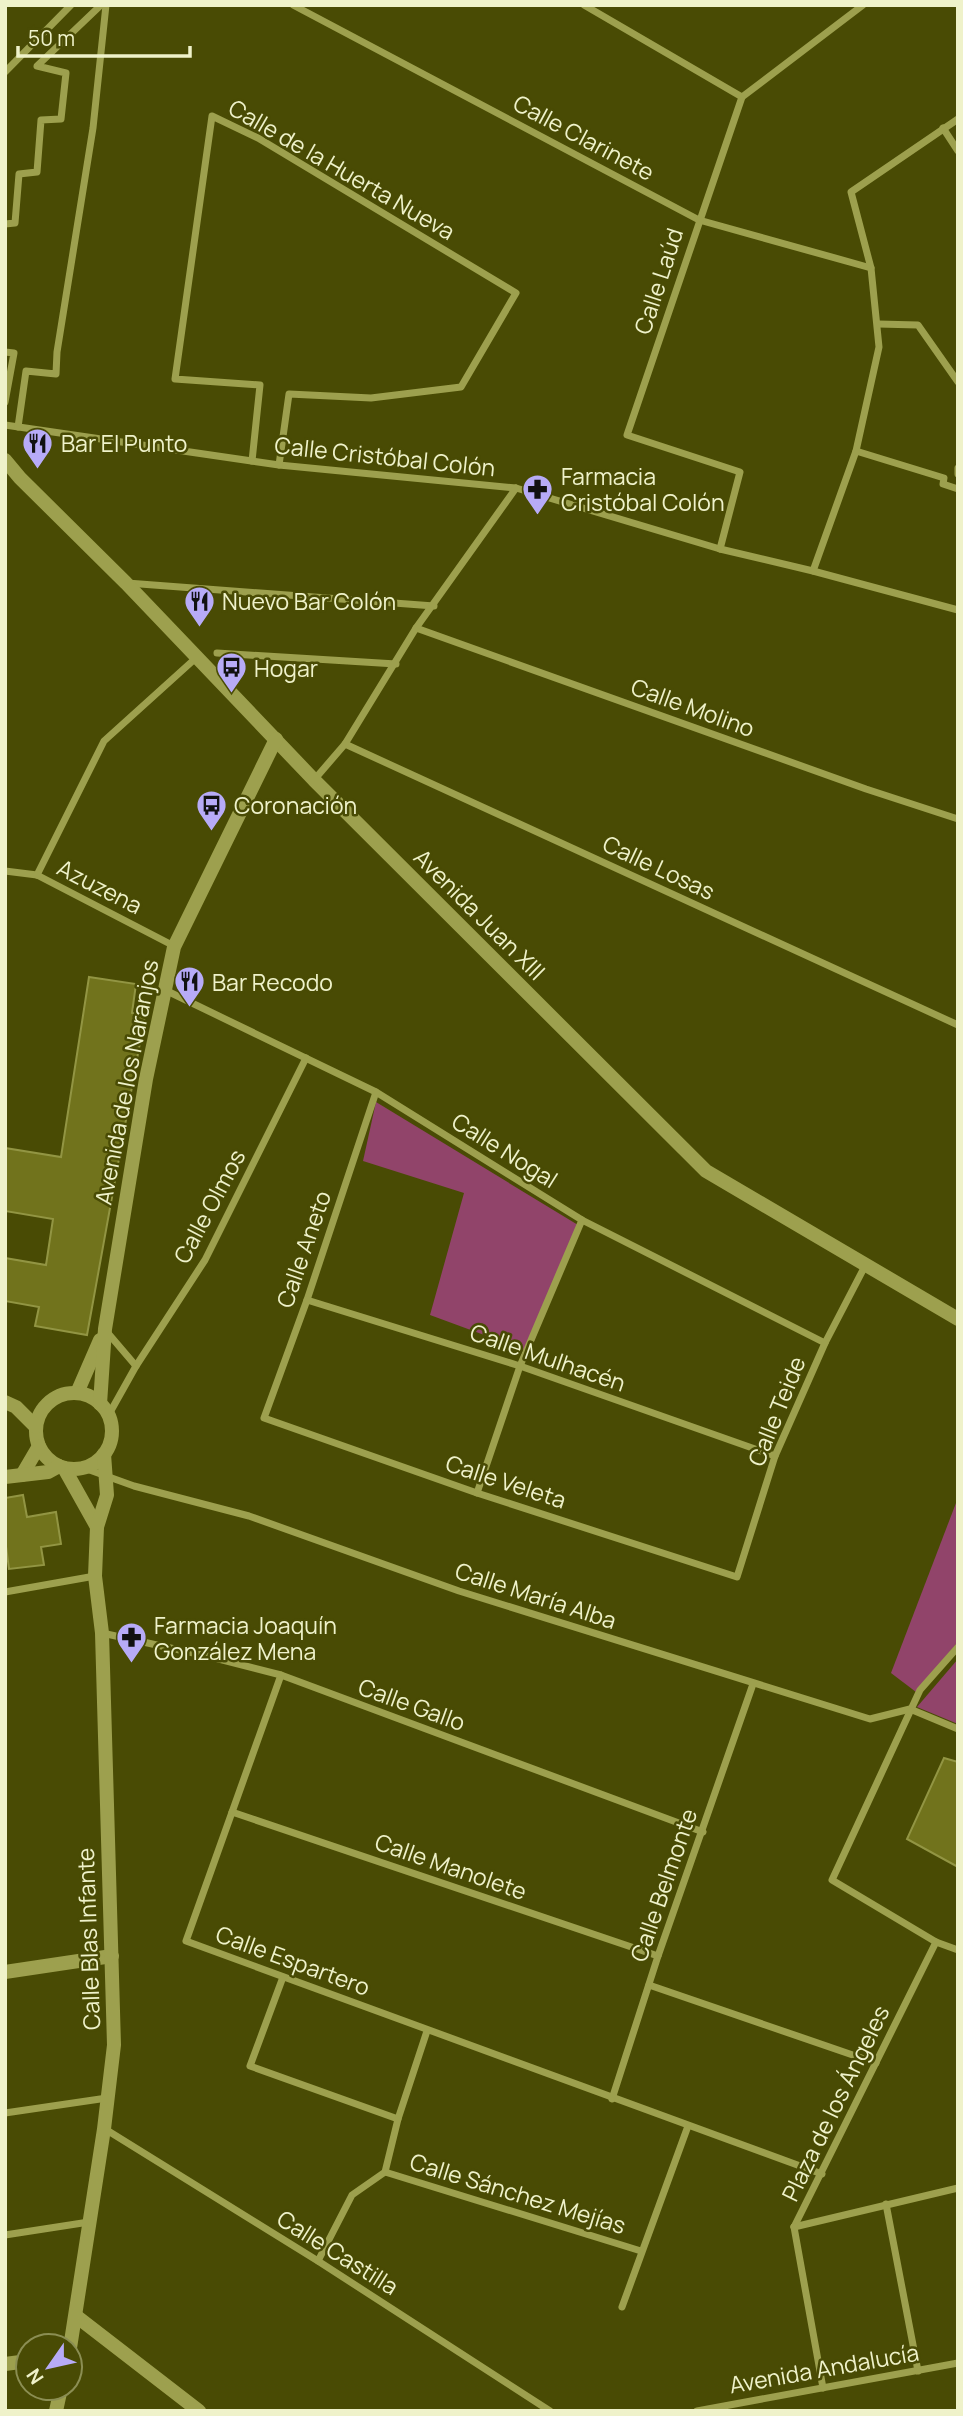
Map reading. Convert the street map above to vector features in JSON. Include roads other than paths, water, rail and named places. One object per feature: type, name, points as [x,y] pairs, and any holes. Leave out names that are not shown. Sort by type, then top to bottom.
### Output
[{"type":"street","points":[[5,72],[71,5]]},
{"type":"street","points":[[5,224],[15,223],[19,174],[37,172],[41,120],[61,119],[66,73],[37,66],[101,5]]},
{"type":"street","points":[[18,427],[26,371],[56,374],[57,352],[93,128],[107,5]]},
{"type":"street","name":"Calle Clarinete","points":[[293,5],[699,220],[871,268]]},
{"type":"street","points":[[584,5],[742,97],[863,5]]},
{"type":"street","name":"Calle Laúd","points":[[720,549],[740,472],[627,435],[742,97]]},
{"type":"street","name":"Calle de la Huerta Nueva","points":[[252,461],[260,385],[175,379],[212,116],[258,138],[516,293],[461,387],[371,398],[289,394],[279,465]]},
{"type":"street","points":[[813,571],[856,450],[879,348],[871,268],[850,192],[958,118]]},
{"type":"street","points":[[943,128],[958,151]]},
{"type":"street","points":[[878,324],[918,325],[958,382]]},
{"type":"street","points":[[5,352],[14,353],[5,402]]},
{"type":"street","name":"Calle Cristóbal Colón","points":[[5,425],[279,465],[516,488],[720,549],[958,610]]},
{"type":"street","points":[[856,450],[944,478],[943,484],[958,489]]},
{"type":"street","name":"Avenida Juan XIII","points":[[5,460],[127,583],[314,780],[706,1171],[958,1319]]},
{"type":"street","points":[[958,468],[958,474]]},
{"type":"street","name":"Avenida Juan XIII","points":[[5,473],[20,478]]},
{"type":"street","points":[[314,780],[345,744],[416,628],[516,488]]},
{"type":"street","points":[[127,583],[433,606]]},
{"type":"street","name":"Calle Molino","points":[[416,628],[866,789],[958,819]]},
{"type":"street","points":[[217,653],[396,664]]},
{"type":"street","points":[[37,875],[103,741],[197,657]]},
{"type":"street","name":"Avenida de los Naranjos","points":[[104,1410],[105,1329],[146,1079],[174,947],[276,739]]},
{"type":"street","name":"Calle Losas","points":[[345,744],[958,1025]]},
{"type":"street","name":"Azuzena","points":[[5,871],[37,875],[174,947]]},
{"type":"street","name":"Calle Nogal","points":[[165,990],[376,1092],[582,1220],[825,1343]]},
{"type":"street","name":"Calle Olmos","points":[[104,1410],[136,1366],[205,1259],[306,1058]]},
{"type":"street","name":"Calle Aneto","points":[[264,1419],[307,1300],[376,1092]]},
{"type":"street","points":[[477,1493],[520,1366],[582,1220]]},
{"type":"street","name":"Calle Teide","points":[[737,1577],[775,1456],[825,1343],[865,1266]]},
{"type":"street","name":"Calle Mulhacén","points":[[307,1300],[520,1366],[775,1456]]},
{"type":"street","points":[[105,1329],[136,1366]]},
{"type":"street","name":"Avenida de los Naranjos","points":[[77,1393],[105,1329]]},
{"type":"street","points":[[5,1477],[48,1472],[62,1467],[84,1468],[96,1462],[110,1442],[111,1429],[104,1410],[89,1396],[63,1394],[41,1411],[36,1427],[43,1454],[62,1467],[97,1527]]},
{"type":"street","points":[[10,1405],[49,1403]]},
{"type":"street","points":[[10,1405],[36,1427]]},
{"type":"street","name":"Calle Veleta","points":[[264,1419],[477,1493],[737,1577]]},
{"type":"street","points":[[22,1475],[39,1446]]},
{"type":"street","name":"Calle Blas Infante","points":[[73,2332],[114,2045],[102,1633],[95,1576],[97,1527],[107,1495],[104,1454]]},
{"type":"street","name":"Calle María Alba","points":[[84,1468],[134,1486],[249,1516],[459,1591],[870,1720],[910,1709]]},
{"type":"street","points":[[5,1592],[95,1576]]},
{"type":"street","name":"Calle Gallo","points":[[102,1633],[281,1675],[703,1832]]},
{"type":"street","points":[[958,1647],[920,1690],[832,1880],[936,1942],[958,1950]]},
{"type":"street","name":"Calle Espartero","points":[[281,1675],[186,1941],[822,2174]]},
{"type":"street","name":"Calle Belmonte","points":[[612,2099],[658,1956],[753,1684]]},
{"type":"street","points":[[910,1709],[958,1729]]},
{"type":"street","name":"Calle Manolete","points":[[232,1812],[658,1956]]},
{"type":"street","name":"Plaza de los Ángeles","points":[[794,2227],[936,1942]]},
{"type":"street","points":[[5,1972],[112,1956]]},
{"type":"street","points":[[283,1977],[250,2066],[398,2119]]},
{"type":"street","points":[[649,1985],[876,2063]]},
{"type":"street","points":[[318,2261],[352,2195],[384,2172],[427,2031]]},
{"type":"street","points":[[5,2113],[107,2098]]},
{"type":"street","points":[[622,2307],[688,2126]]},
{"type":"street","name":"Calle Castilla","points":[[104,2129],[318,2261],[550,2411]]},
{"type":"street","name":"Calle Sánchez Mejías","points":[[384,2172],[641,2251]]},
{"type":"street","name":"Plaza de los Ángeles","points":[[794,2227],[958,2188]]},
{"type":"street","points":[[886,2204],[918,2371]]},
{"type":"street","points":[[5,2235],[89,2222]]},
{"type":"street","points":[[794,2227],[823,2388]]},
{"type":"street","points":[[76,2316],[199,2411]]},
{"type":"street","name":"Avenida Andalucía","points":[[696,2411],[958,2363]]},
{"type":"place","name":"Bar El Punto","points":[[38,470]]},
{"type":"place","name":"Farmacia Cristóbal Colón","points":[[538,516]]},
{"type":"place","name":"Nuevo Bar Colón","points":[[199,628]]},
{"type":"place","name":"Hogar","points":[[231,695]]},
{"type":"place","name":"Coronación","points":[[211,832]]},
{"type":"place","name":"Bar Recodo","points":[[189,1009]]},
{"type":"place","name":"Farmacia Joaquín González Mena","points":[[131,1665]]}]
